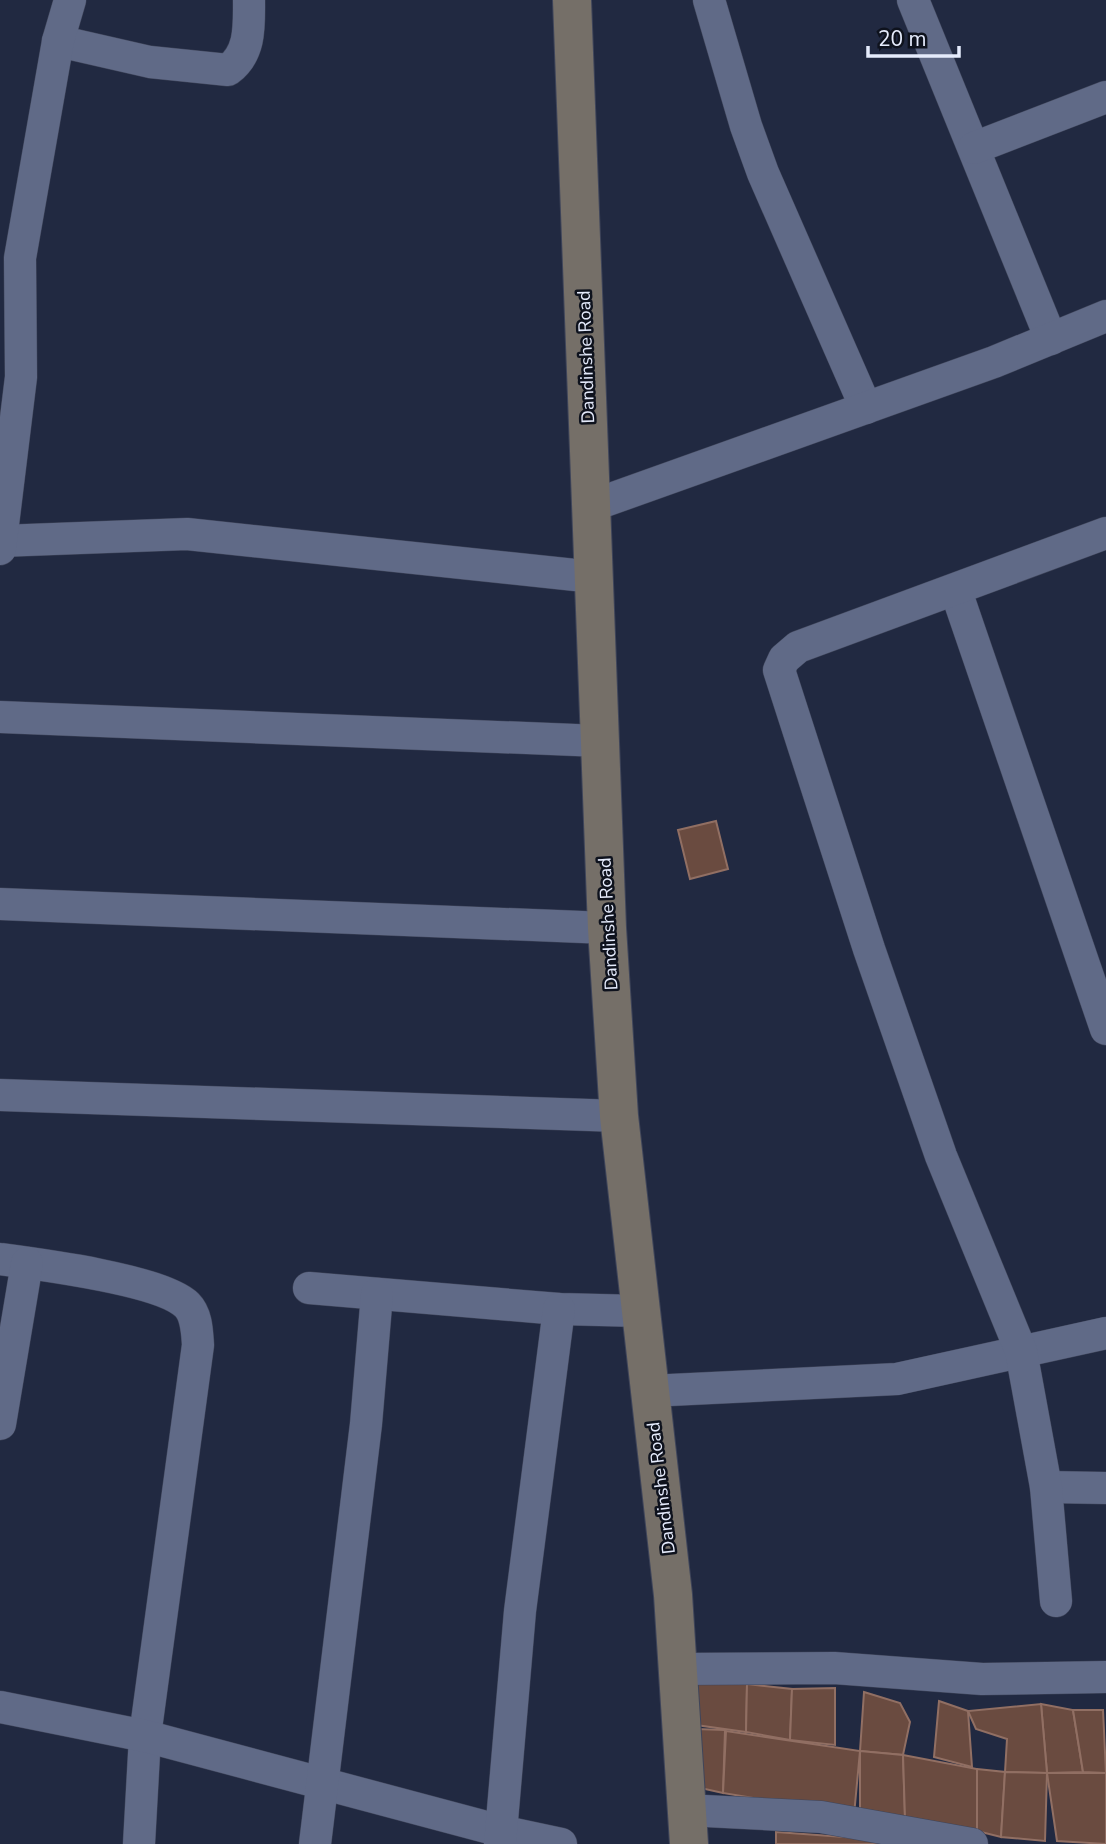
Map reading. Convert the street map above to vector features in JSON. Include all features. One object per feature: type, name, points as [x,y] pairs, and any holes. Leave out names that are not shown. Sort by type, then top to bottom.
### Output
[{"type":"street","points":[[0,549],[21,377],[10,252],[58,41],[70,0]]},
{"type":"street","points":[[58,41],[150,62],[228,70],[240,62],[245,52],[249,0]]},
{"type":"street","name":"Dandinshe Road","points":[[572,0],[607,928],[619,1116],[673,1595],[687,1827]]},
{"type":"street","points":[[709,0],[746,126],[763,173],[866,408]]},
{"type":"street","points":[[913,0],[1051,339]]},
{"type":"street","points":[[974,149],[1106,97]]},
{"type":"street","points":[[591,506],[866,408],[1106,316]]},
{"type":"street","points":[[1056,1601],[1046,1487],[1021,1351],[941,1156],[856,909],[779,670],[784,659],[798,647],[1106,533]]},
{"type":"street","points":[[0,541],[187,534],[594,577]]},
{"type":"street","points":[[956,590],[1106,1029]]},
{"type":"street","points":[[0,717],[600,741]]},
{"type":"street","points":[[0,904],[607,928]]},
{"type":"street","points":[[0,1095],[619,1116]]},
{"type":"street","points":[[0,1424],[13,1261],[154,1288],[186,1305],[196,1322],[198,1345],[145,1736],[139,1844]]},
{"type":"street","points":[[309,1288],[559,1309],[640,1311]]},
{"type":"street","points":[[315,1844],[366,1424],[377,1294]]},
{"type":"street","points":[[501,1838],[520,1611],[559,1309]]},
{"type":"street","points":[[649,1391],[897,1379],[1106,1333]]},
{"type":"street","points":[[1046,1487],[1106,1488]]},
{"type":"street","points":[[676,1669],[845,1668],[982,1679],[1106,1677]]},
{"type":"street","points":[[0,1707],[145,1736],[321,1783],[501,1838],[561,1844]]},
{"type":"street","points":[[687,1827],[821,1817],[895,1836],[972,1844]]},
{"type":"building","points":[[716,821],[728,869],[690,879],[678,830]]},
{"type":"building","points":[[679,1675],[747,1684],[746,1732],[696,1725]]},
{"type":"building","points":[[747,1684],[792,1689],[790,1740],[746,1732]]},
{"type":"building","points":[[835,1688],[835,1745],[790,1740],[792,1689]]},
{"type":"building","points":[[864,1692],[900,1703],[910,1722],[903,1755],[860,1751]]},
{"type":"building","points":[[939,1701],[968,1711],[972,1767],[934,1757]]},
{"type":"building","points":[[1041,1704],[1073,1710],[1083,1772],[1047,1773]]},
{"type":"building","points":[[1041,1704],[1047,1773],[1005,1772],[1007,1739],[976,1729],[968,1711]]},
{"type":"building","points":[[1073,1710],[1103,1710],[1106,1773],[1083,1772]]},
{"type":"building","points":[[696,1729],[725,1730],[723,1793],[696,1787]]},
{"type":"building","points":[[726,1731],[860,1751],[854,1815],[723,1793]]},
{"type":"building","points":[[860,1751],[903,1755],[905,1818],[860,1810]]},
{"type":"building","points":[[903,1755],[977,1769],[977,1831],[905,1818]]},
{"type":"building","points":[[977,1769],[1005,1772],[1001,1837],[977,1831]]},
{"type":"building","points":[[1005,1772],[1047,1773],[1045,1841],[1001,1837]]},
{"type":"building","points":[[1047,1773],[1106,1773],[1106,1844],[1057,1841]]},
{"type":"building","points":[[776,1832],[885,1840],[885,1844],[776,1844]]}]
